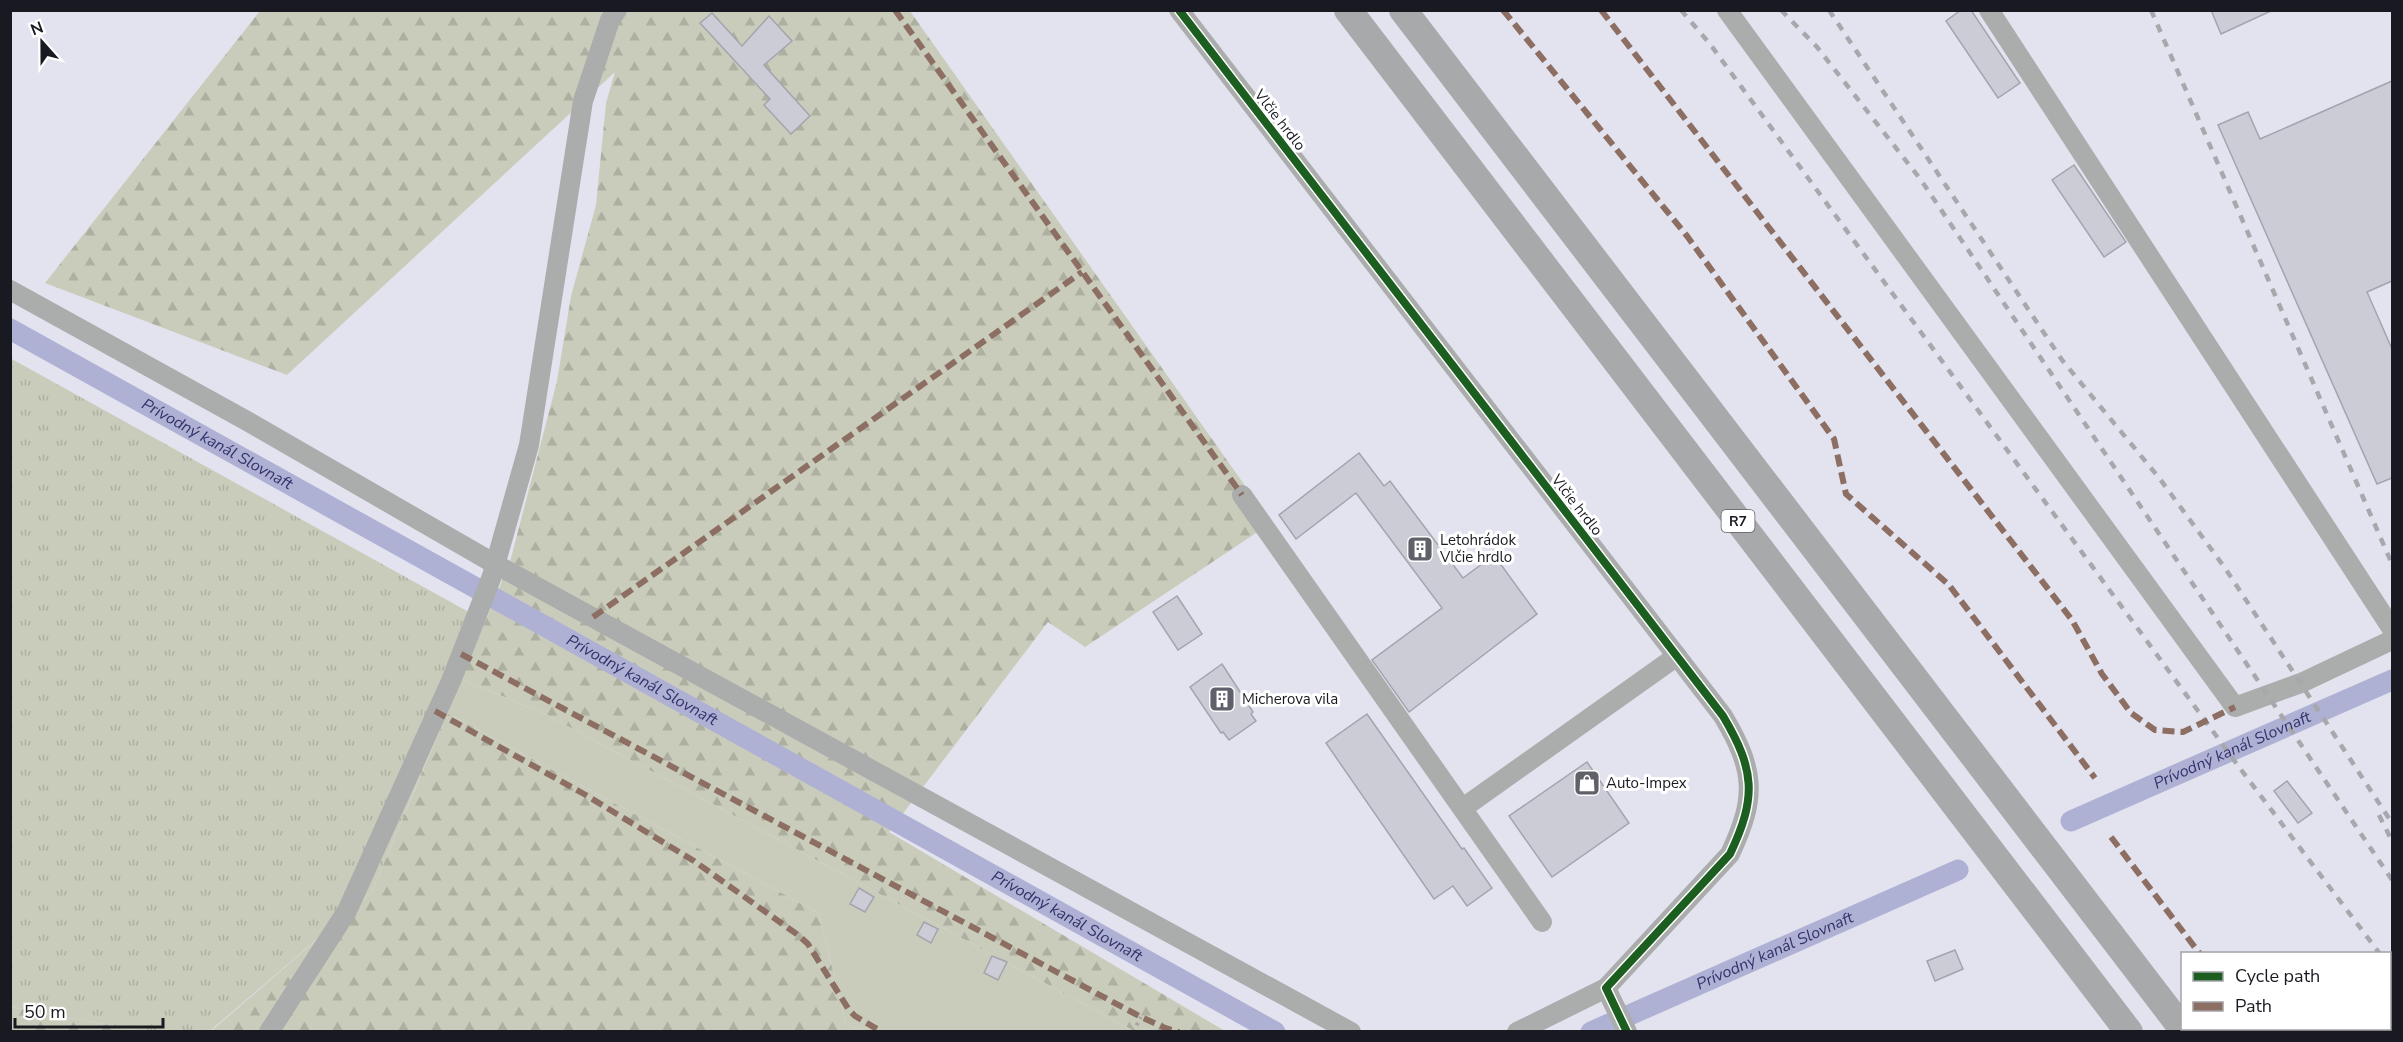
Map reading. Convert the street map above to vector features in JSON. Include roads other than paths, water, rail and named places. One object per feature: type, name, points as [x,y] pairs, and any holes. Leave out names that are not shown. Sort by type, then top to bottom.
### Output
[{"type":"highway","name":"R7","points":[[1348,10],[2130,1032]]},
{"type":"highway","points":[[1403,10],[2181,1026]]},
{"type":"street","points":[[268,1032],[347,911],[451,681],[493,570],[529,445],[583,101],[610,20],[617,10]]},
{"type":"street","name":"Vlčie hrdlo","points":[[1179,10],[1723,716],[1738,741],[1745,759],[1749,783],[1748,804],[1741,831],[1730,854],[1610,995]]},
{"type":"street","points":[[1727,10],[2235,707],[2301,683],[2392,640]]},
{"type":"street","points":[[1989,10],[2392,629]]},
{"type":"street","points":[[10,290],[257,427],[493,570],[1351,1032]]},
{"type":"street","points":[[1242,495],[1542,922]]},
{"type":"street","points":[[1463,808],[1677,656]]},
{"type":"street","points":[[1517,1032],[1610,995],[1627,1032]]},
{"type":"waterway","name":"Prívodný kanál Slovnaft","points":[[10,329],[1275,1032]]},
{"type":"waterway","name":"Prívodný kanál Slovnaft","points":[[2071,821],[2392,680]]},
{"type":"waterway","name":"Prívodný kanál Slovnaft","points":[[1591,1032],[1958,870]]},
{"type":"railway","points":[[1681,10],[1710,44],[2239,767],[2378,952]]},
{"type":"railway","points":[[1781,10],[1817,47],[1921,180],[2392,880]]},
{"type":"railway","points":[[1829,10],[2062,360],[2160,479],[2225,568],[2392,823]]},
{"type":"railway","points":[[2151,10],[2392,564]]},
{"type":"railway","points":[[2379,815],[2392,841]]},
{"type":"place","name":"Letohrádok Vlčie hrdlo","points":[[1420,549]]},
{"type":"place","name":"Micherova vila","points":[[1222,699]]},
{"type":"place","name":"Auto-Impex","points":[[1587,783]]}]
